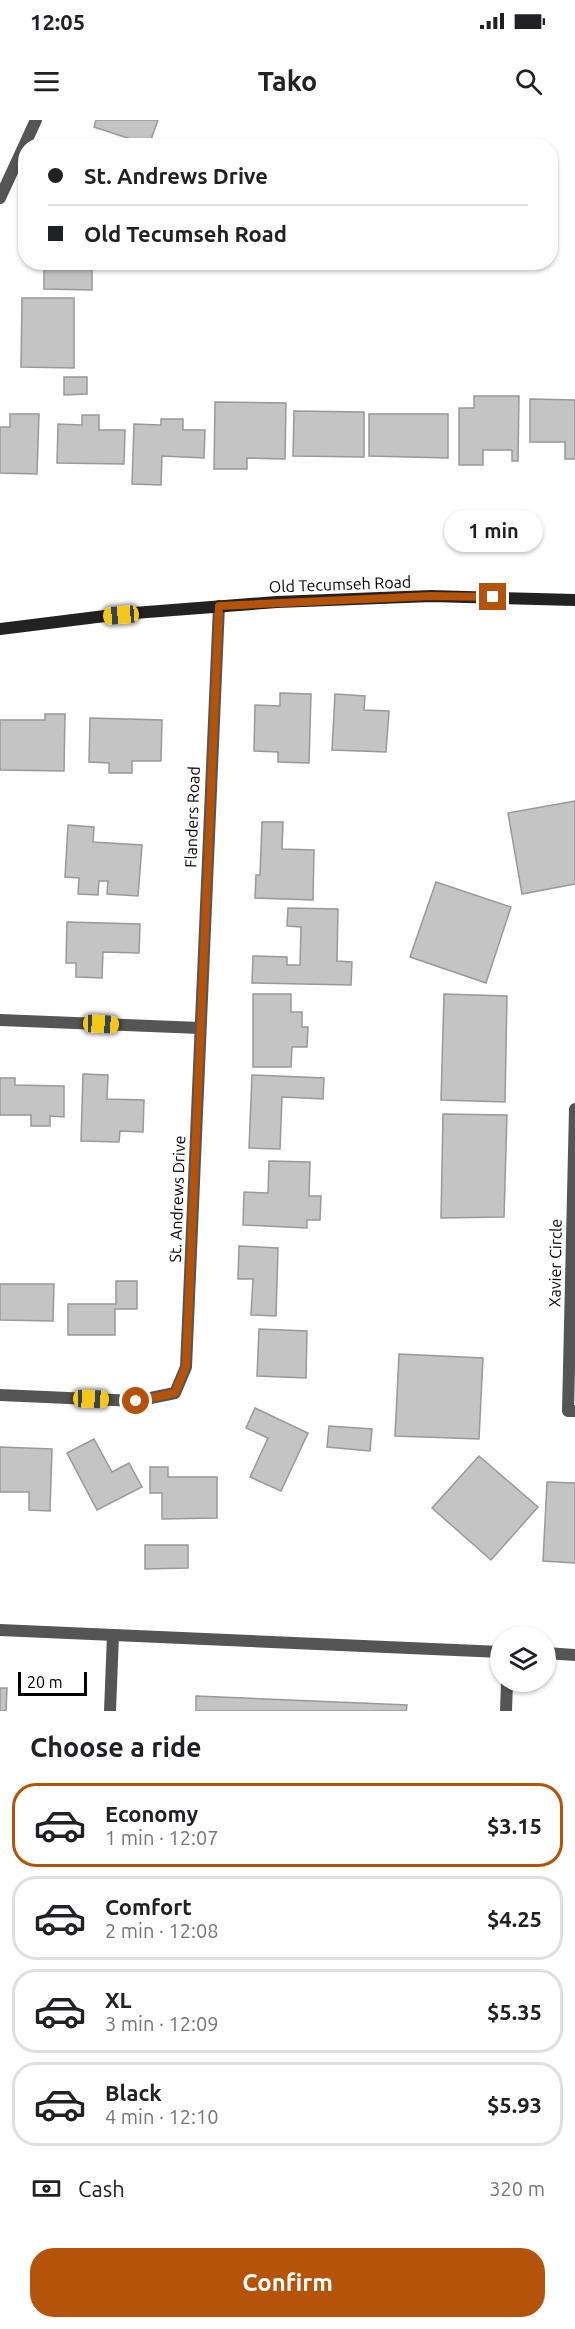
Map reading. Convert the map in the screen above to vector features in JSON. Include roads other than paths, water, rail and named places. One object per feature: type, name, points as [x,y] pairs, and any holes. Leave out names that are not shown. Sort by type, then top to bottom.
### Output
[{"type":"main road","name":"Old Tecumseh Road","points":[[0,629],[38,622],[219,606],[431,596],[575,600]]},
{"type":"street","points":[[28,138],[36,120]]},
{"type":"street","points":[[0,198],[18,159]]},
{"type":"street","name":"Flanders Road","points":[[200,1028],[219,606]]},
{"type":"street","points":[[0,1020],[200,1028]]},
{"type":"street","name":"St. Andrews Drive","points":[[0,1395],[136,1401],[175,1393],[186,1366],[200,1028]]},
{"type":"street","name":"Xavier Circle","points":[[575,1109],[568,1411],[575,1411]]},
{"type":"street","points":[[0,1630],[490,1652]]},
{"type":"street","points":[[110,1711],[113,1635]]},
{"type":"street","points":[[556,1654],[575,1655]]},
{"type":"street","points":[[506,1711],[507,1692]]}]
